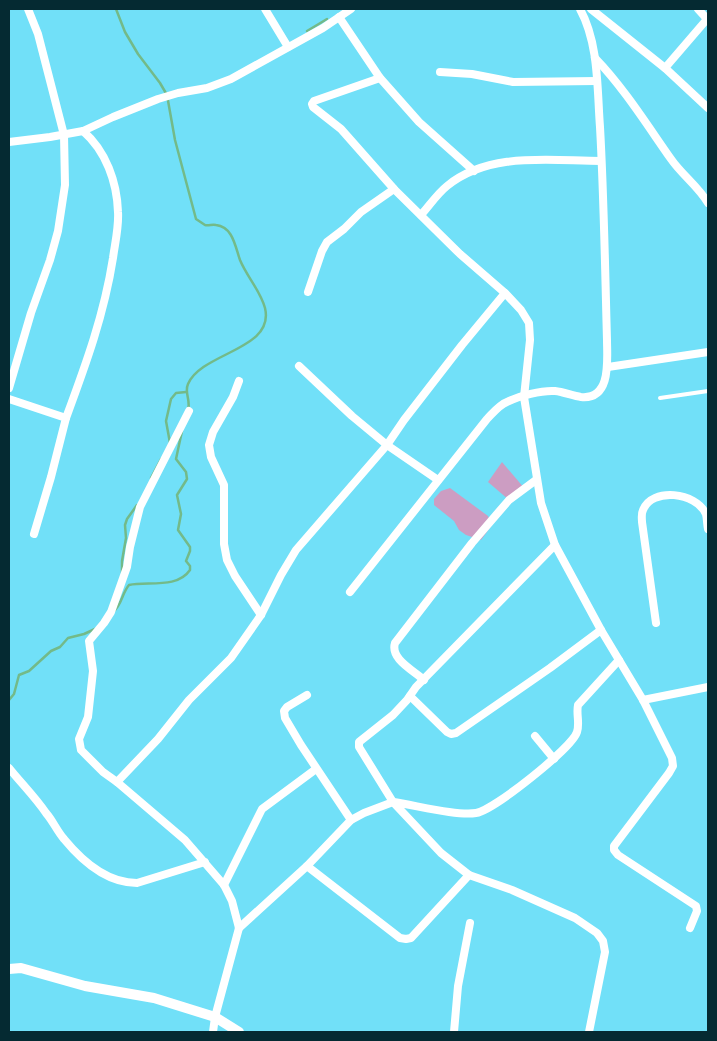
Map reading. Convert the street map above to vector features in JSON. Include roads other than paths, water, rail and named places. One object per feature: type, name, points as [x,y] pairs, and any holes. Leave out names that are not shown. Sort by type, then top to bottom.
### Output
[{"type":"street","points":[[9,388],[31,313],[44,281],[58,230],[64,185],[64,135],[38,34],[28,9]]},
{"type":"street","points":[[265,9],[288,47]]},
{"type":"street","points":[[9,142],[83,131],[113,116],[158,99],[207,88],[231,79],[323,28],[351,9]]},
{"type":"street","points":[[350,592],[486,419],[506,402],[541,391],[555,391],[582,397],[593,396],[600,391],[604,382],[608,367],[602,161],[597,81],[595,58],[587,22],[580,9]]},
{"type":"street","points":[[587,22],[590,9],[665,68],[708,108]]},
{"type":"street","points":[[665,68],[708,19],[698,9]]},
{"type":"street","points":[[339,17],[380,78],[419,122],[474,172]]},
{"type":"street","points":[[595,58],[656,134],[672,161],[694,183],[708,203]]},
{"type":"street","points":[[440,72],[472,74],[513,82],[597,81]]},
{"type":"street","points":[[380,78],[314,101],[313,107],[341,129],[394,189],[460,254],[505,293],[521,310],[529,324],[530,340],[524,397],[541,503],[555,545],[600,630],[643,700],[672,758],[673,766],[614,846],[614,850],[618,855],[696,906],[698,911],[690,928]]},
{"type":"street","points":[[34,534],[66,418],[96,336],[108,290],[118,214],[116,188],[107,163],[98,147],[83,131]]},
{"type":"street","points":[[422,215],[448,186],[460,178],[508,161],[524,159],[602,161]]},
{"type":"street","points":[[308,292],[327,242],[361,212],[394,189]]},
{"type":"street","points":[[116,782],[158,739],[189,700],[230,658],[261,615],[277,581],[296,550],[387,445],[462,345],[505,293]]},
{"type":"street","points":[[608,367],[708,352]]},
{"type":"street","points":[[299,366],[352,416],[387,445],[438,480]]},
{"type":"street","points":[[239,381],[233,397],[213,432],[209,445],[211,457],[224,485],[224,544],[227,560],[235,576],[261,615]]},
{"type":"street","points":[[9,399],[66,418]]},
{"type":"street","points":[[190,412],[140,507],[130,547],[128,567],[111,612],[89,640],[93,671],[91,700],[88,717],[79,739],[79,746],[103,772],[185,840],[224,885],[232,901],[239,928],[215,1017],[213,1032]]},
{"type":"street","points":[[424,680],[395,656],[393,649],[395,643],[467,550],[509,500],[536,480]]},
{"type":"street","points":[[656,623],[642,511],[654,499],[669,494],[684,496],[697,502],[706,514],[708,529]]},
{"type":"street","points":[[555,545],[424,680],[393,715],[359,742],[359,747],[392,802],[442,853],[470,874],[575,918],[597,933],[603,941],[605,952],[589,1032]]},
{"type":"street","points":[[410,696],[451,734],[542,673],[600,630]]},
{"type":"street","points":[[239,928],[308,866],[351,820],[375,808],[392,802],[463,814],[478,813],[492,806],[554,759],[570,744],[577,732],[578,721],[576,713],[578,705],[619,660]]},
{"type":"street","points":[[643,700],[708,687]]},
{"type":"street","points":[[307,695],[287,707],[284,711],[285,718],[316,769],[351,820]]},
{"type":"street","points":[[535,736],[554,759]]},
{"type":"street","points":[[9,768],[45,811],[63,837],[79,855],[100,873],[129,884],[137,884],[205,862]]},
{"type":"street","points":[[224,885],[262,809],[316,769]]},
{"type":"street","points":[[308,866],[400,938],[406,939],[411,938],[470,874]]},
{"type":"street","points":[[454,1032],[458,986],[470,923]]},
{"type":"street","points":[[9,969],[21,968],[85,986],[154,998],[215,1017],[239,1032]]},
{"type":"lane","points":[[660,398],[708,391]]},
{"type":"waterway","points":[[116,9],[125,32],[138,54],[167,95],[175,140],[196,219],[205,225],[222,227],[230,233],[240,260],[260,295],[265,308],[265,322],[259,333],[249,342],[196,373],[187,387],[188,410]]},
{"type":"waterway","points":[[307,31],[327,19]]},
{"type":"waterway","points":[[170,443],[166,421],[171,399],[176,393],[186,392]]},
{"type":"waterway","points":[[113,612],[129,585],[170,582],[178,580],[190,570],[190,566],[186,561],[190,547],[178,530],[181,514],[177,495],[187,479],[186,472],[176,459],[182,431]]},
{"type":"waterway","points":[[151,478],[161,459]]},
{"type":"waterway","points":[[122,573],[126,538],[125,525],[137,505]]},
{"type":"waterway","points":[[9,700],[14,694],[19,675],[29,671],[51,651],[60,647],[68,638],[95,629]]}]
